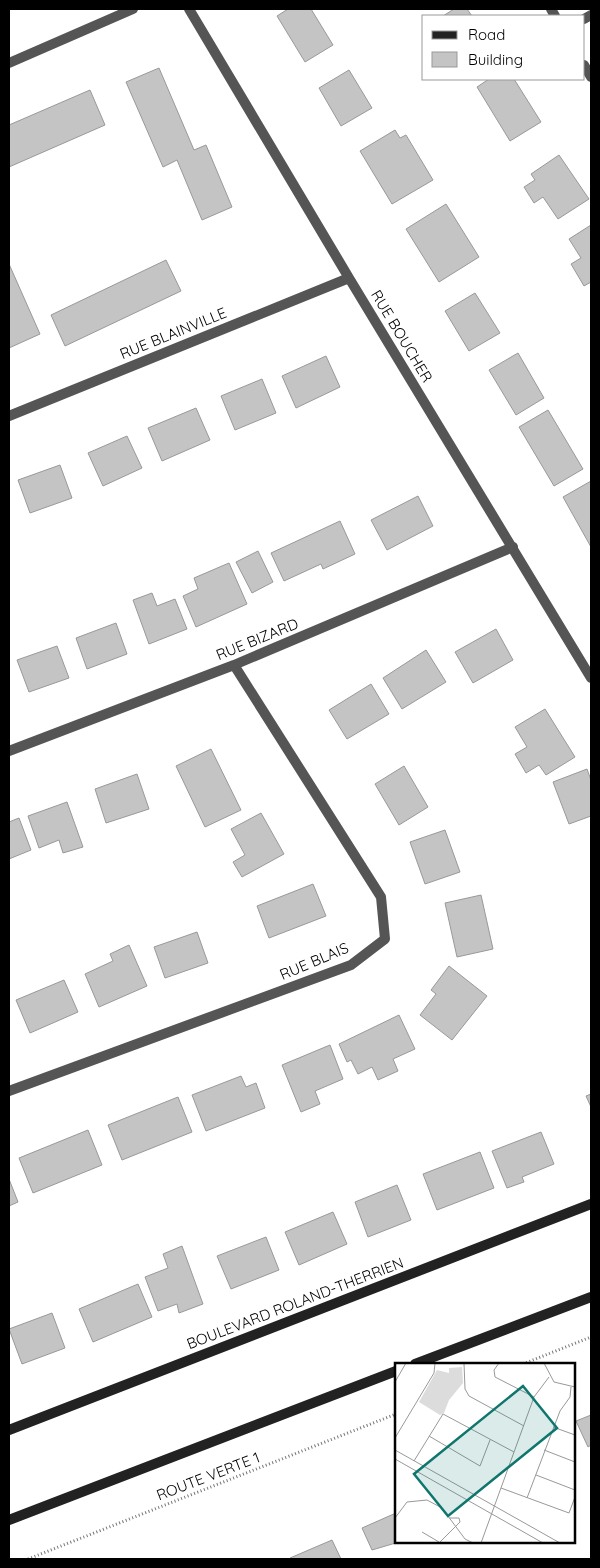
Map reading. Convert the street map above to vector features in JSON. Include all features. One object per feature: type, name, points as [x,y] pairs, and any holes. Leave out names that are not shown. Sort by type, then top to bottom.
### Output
[{"type":"main road","name":"BOULEVARD ROLAND-THERRIEN","points":[[9,1430],[591,1204]]},
{"type":"main road","points":[[418,1363],[591,1297]]},
{"type":"main road","points":[[9,1520],[395,1371]]},
{"type":"street","points":[[9,63],[133,9]]},
{"type":"street","name":"RUE BOUCHER","points":[[189,9],[591,678]]},
{"type":"street","name":"RUE BLAINVILLE","points":[[9,416],[349,278]]},
{"type":"street","name":"RUE BIZARD","points":[[9,751],[234,665],[513,547]]},
{"type":"street","name":"RUE BLAIS","points":[[9,1091],[350,966],[385,939],[381,897],[234,665]]},
{"type":"path","points":[[526,1363],[591,1337]]},
{"type":"path","name":"ROUTE VERTE 1","points":[[28,1559],[395,1414]]},
{"type":"building","points":[[288,9],[311,9],[333,45],[305,62],[277,16]]},
{"type":"building","points":[[454,9],[467,9],[471,15],[445,15]]},
{"type":"building","points":[[159,68],[194,150],[206,145],[232,207],[202,220],[177,160],[163,167],[126,82]]},
{"type":"building","points":[[349,70],[372,108],[341,126],[319,88]]},
{"type":"building","points":[[488,80],[515,80],[541,122],[510,141],[477,87]]},
{"type":"building","points":[[90,90],[105,125],[9,167],[9,125]]},
{"type":"building","points":[[395,130],[400,138],[406,135],[433,180],[392,204],[360,151]]},
{"type":"building","points":[[559,155],[589,199],[558,219],[543,197],[534,203],[524,187],[535,180],[531,174]]},
{"type":"building","points":[[446,204],[479,257],[439,282],[406,229]]},
{"type":"building","points":[[591,225],[591,282],[584,286],[571,264],[581,258],[569,239]]},
{"type":"building","points":[[166,260],[181,291],[65,346],[51,315]]},
{"type":"building","points":[[9,264],[40,334],[9,348]]},
{"type":"building","points":[[475,293],[500,333],[469,351],[445,311]]},
{"type":"building","points":[[518,353],[544,398],[516,415],[489,370]]},
{"type":"building","points":[[326,356],[340,387],[296,408],[282,376]]},
{"type":"building","points":[[262,379],[276,413],[235,430],[221,396]]},
{"type":"building","points":[[196,408],[210,440],[162,461],[148,428]]},
{"type":"building","points":[[548,410],[583,469],[554,486],[519,427]]},
{"type":"building","points":[[127,436],[142,468],[103,486],[88,453]]},
{"type":"building","points":[[60,465],[72,498],[30,513],[18,480]]},
{"type":"building","points":[[591,481],[591,547],[563,497]]},
{"type":"building","points":[[418,496],[433,526],[387,550],[371,520]]},
{"type":"building","points":[[340,521],[355,554],[323,569],[321,564],[284,581],[271,553]]},
{"type":"building","points":[[258,551],[273,582],[252,593],[236,562]]},
{"type":"building","points":[[229,563],[247,604],[196,627],[183,596],[198,589],[194,578]]},
{"type":"building","points":[[152,593],[157,606],[175,599],[187,629],[149,644],[133,600]]},
{"type":"building","points":[[116,623],[127,654],[87,669],[76,638]]},
{"type":"building","points":[[496,629],[513,660],[473,683],[455,652]]},
{"type":"building","points":[[57,646],[69,678],[29,692],[17,660]]},
{"type":"building","points":[[426,650],[446,682],[402,709],[383,678]]},
{"type":"building","points":[[371,684],[389,714],[347,739],[329,710]]},
{"type":"building","points":[[545,709],[575,757],[546,775],[539,765],[526,773],[515,754],[527,747],[515,727]]},
{"type":"building","points":[[211,749],[241,810],[205,827],[176,766]]},
{"type":"building","points":[[404,766],[428,807],[399,825],[375,784]]},
{"type":"building","points":[[587,769],[591,780],[591,816],[569,824],[553,782]]},
{"type":"building","points":[[137,774],[149,809],[106,823],[95,789]]},
{"type":"building","points":[[67,802],[83,847],[63,853],[59,840],[39,848],[28,816]]},
{"type":"building","points":[[261,813],[284,854],[242,877],[233,862],[245,855],[231,829]]},
{"type":"building","points":[[19,818],[31,850],[9,859],[9,822]]},
{"type":"building","points":[[445,830],[460,872],[425,884],[410,842]]},
{"type":"building","points":[[313,884],[326,916],[269,938],[257,906]]},
{"type":"building","points":[[481,895],[493,949],[457,957],[445,903]]},
{"type":"building","points":[[197,932],[208,963],[165,978],[154,947]]},
{"type":"building","points":[[129,945],[147,986],[99,1007],[85,974],[113,961],[110,954]]},
{"type":"building","points":[[449,966],[487,996],[452,1040],[420,1015],[436,994],[431,990]]},
{"type":"building","points":[[64,980],[78,1012],[30,1033],[16,1000]]},
{"type":"building","points":[[399,1015],[415,1049],[393,1059],[398,1071],[378,1080],[372,1067],[358,1074],[351,1060],[347,1062],[339,1044]]},
{"type":"building","points":[[330,1045],[343,1079],[315,1091],[320,1104],[301,1112],[282,1065]]},
{"type":"building","points":[[241,1076],[246,1087],[256,1083],[265,1108],[206,1131],[192,1095]]},
{"type":"building","points":[[591,1094],[591,1107],[586,1096]]},
{"type":"building","points":[[178,1097],[192,1132],[122,1160],[108,1125]]},
{"type":"building","points":[[88,1130],[102,1165],[33,1193],[19,1158]]},
{"type":"building","points":[[541,1132],[554,1164],[522,1177],[524,1182],[507,1188],[492,1151]]},
{"type":"building","points":[[480,1152],[494,1188],[437,1210],[423,1174]]},
{"type":"building","points":[[9,1179],[18,1202],[9,1206]]},
{"type":"building","points":[[397,1185],[411,1220],[368,1237],[355,1202]]},
{"type":"building","points":[[333,1212],[347,1244],[299,1265],[285,1232]]},
{"type":"building","points":[[266,1237],[279,1270],[231,1289],[217,1256]]},
{"type":"building","points":[[182,1246],[203,1304],[179,1313],[177,1304],[158,1311],[145,1277],[168,1268],[163,1254]]},
{"type":"building","points":[[138,1284],[152,1317],[93,1342],[79,1309]]},
{"type":"building","points":[[52,1313],[65,1348],[22,1364],[9,1329]]},
{"type":"building","points":[[591,1415],[591,1445],[588,1447],[576,1421]]},
{"type":"building","points":[[395,1513],[396,1543],[372,1550],[362,1528]]},
{"type":"building","points":[[332,1540],[341,1559],[290,1558]]}]
